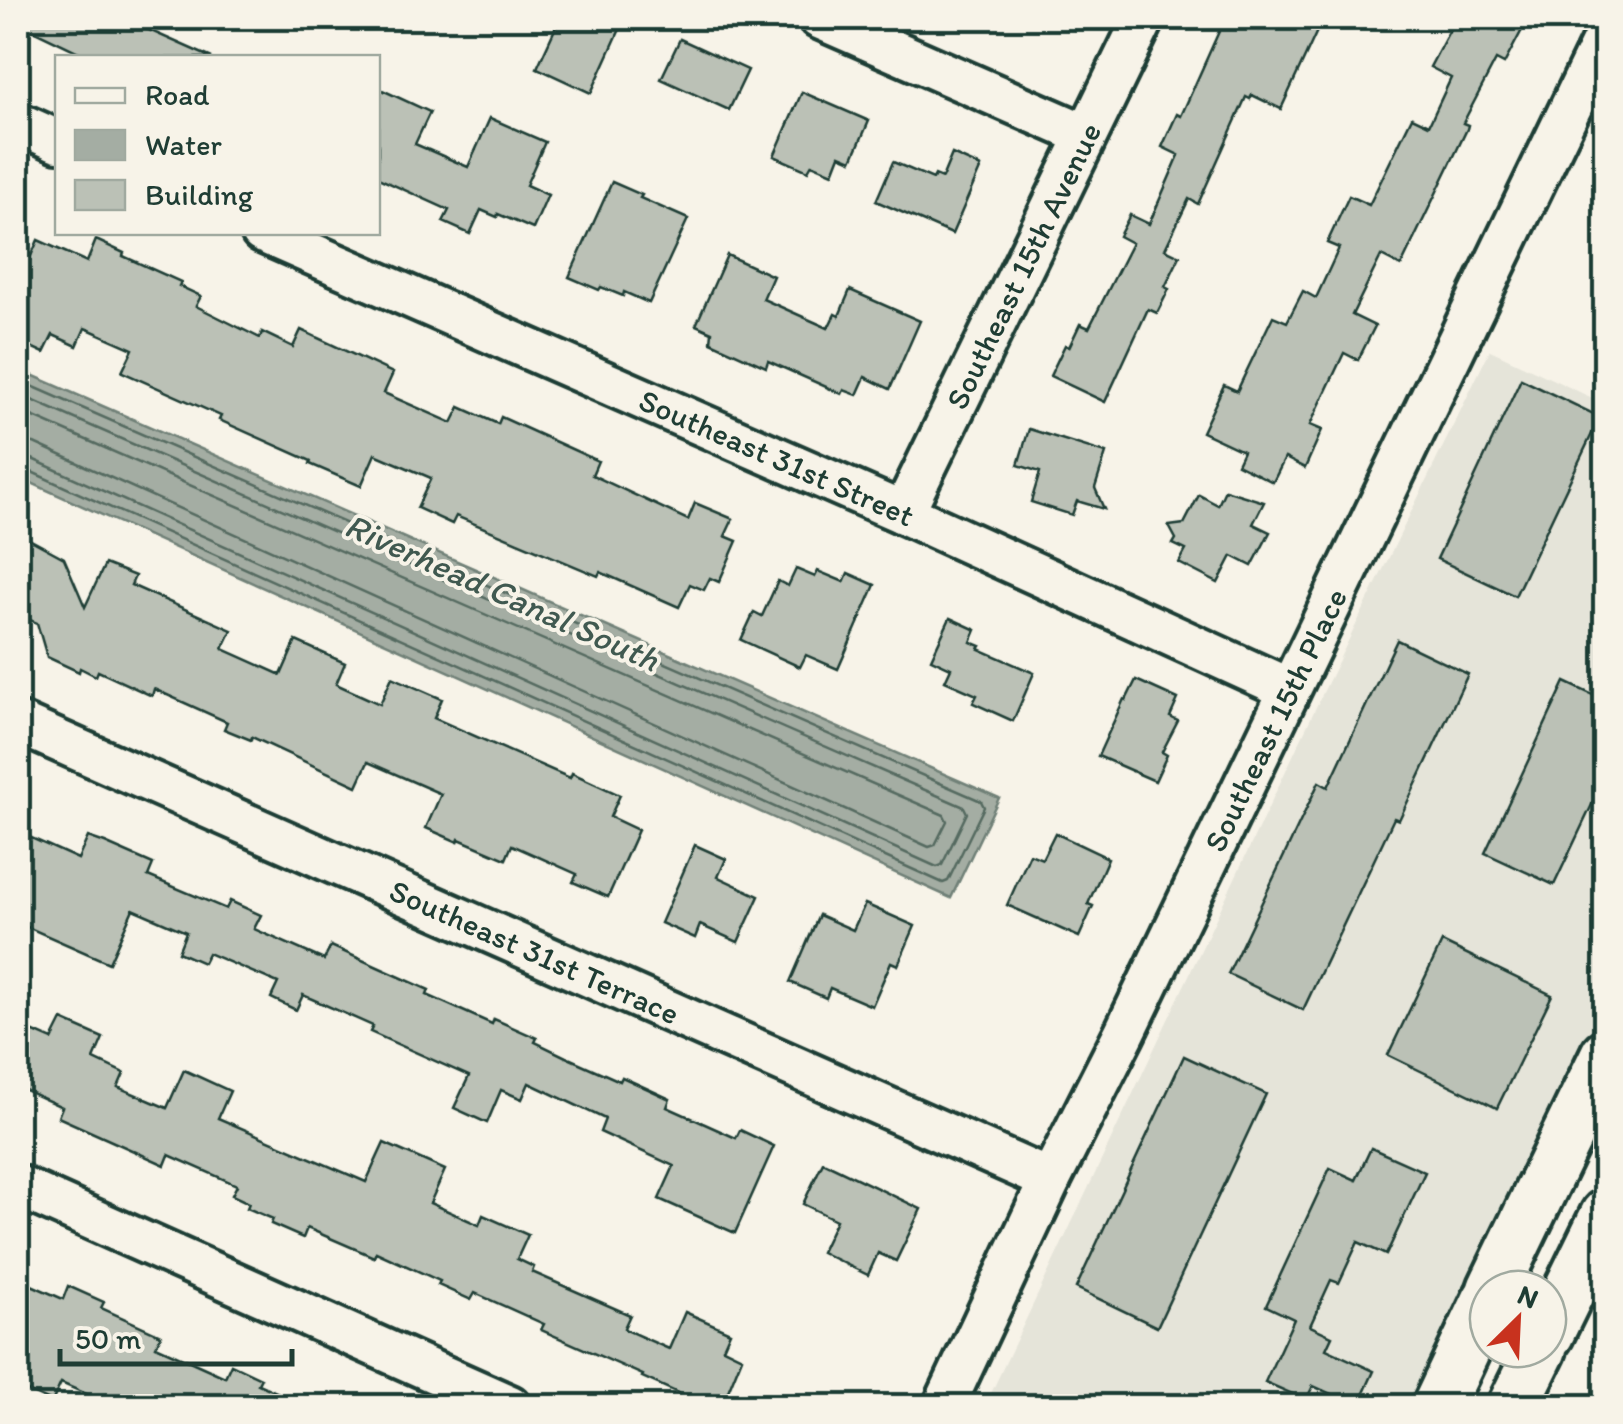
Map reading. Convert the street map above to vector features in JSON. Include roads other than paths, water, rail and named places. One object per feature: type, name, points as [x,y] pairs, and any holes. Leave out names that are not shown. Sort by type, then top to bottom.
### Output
[{"type":"main road","points":[[1503,1269],[1606,1055]]},
{"type":"main road","points":[[1568,1293],[1606,1214]]},
{"type":"main road","points":[[1438,1406],[1468,1342]]},
{"type":"main road","points":[[1514,1406],[1532,1369]]},
{"type":"street","points":[[819,18],[1086,134]]},
{"type":"street","name":"Southeast 15th Avenue","points":[[902,513],[1144,18]]},
{"type":"street","name":"Southeast 15th Place","points":[[944,1406],[1606,34]]},
{"type":"street","points":[[18,124],[55,141]]},
{"type":"street","name":"Southeast 31st Street","points":[[269,235],[902,513],[1289,689]]},
{"type":"street","name":"Southeast 31st Terrace","points":[[18,723],[1050,1180]]},
{"type":"street","points":[[18,1186],[510,1406]]},
{"type":"water","name":"Riverhead Canal South","points":[[18,369],[999,798],[951,898],[18,477]]}]
